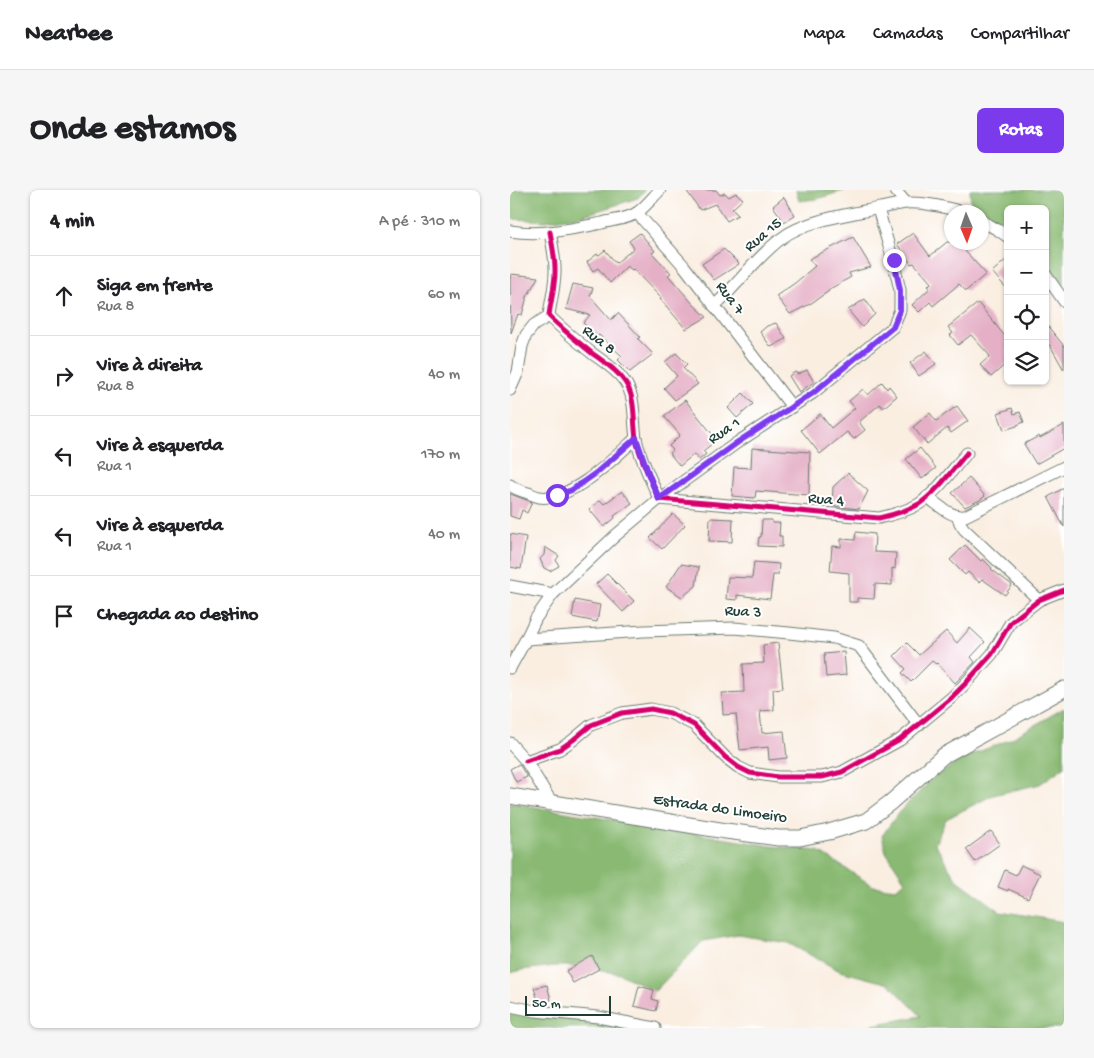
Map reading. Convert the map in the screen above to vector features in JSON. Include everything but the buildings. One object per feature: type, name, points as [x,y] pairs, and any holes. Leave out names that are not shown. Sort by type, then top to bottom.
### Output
[{"type":"street","points":[[510,231],[550,232],[622,218],[637,213],[660,190]]},
{"type":"street","points":[[896,190],[906,203]]},
{"type":"street","name":"Rua 15","points":[[714,306],[767,250],[782,237],[794,230],[860,211],[906,203],[944,206]]},
{"type":"street","name":"Rua 1","points":[[510,668],[536,618],[553,594],[615,536],[659,499],[738,442],[813,393],[893,327],[900,310],[900,290],[894,260],[878,209]]},
{"type":"street","name":"Rua 7","points":[[637,213],[684,266],[792,407]]},
{"type":"street","points":[[989,225],[1004,234]]},
{"type":"street","points":[[510,390],[518,372],[522,346],[526,335],[534,325],[549,316],[555,284],[555,266],[550,232]]},
{"type":"street","points":[[1049,280],[1064,301]]},
{"type":"street","name":"Rua 8","points":[[549,316],[572,337],[618,373],[625,382],[632,400],[636,438],[659,499]]},
{"type":"street","points":[[510,485],[539,497],[565,493],[596,473],[636,438]]},
{"type":"street","name":"Rua 4","points":[[659,499],[879,518],[917,505],[927,497],[967,453]]},
{"type":"street","points":[[927,497],[950,514],[958,517],[965,516],[1064,467]]},
{"type":"street","points":[[958,517],[964,529],[1038,600]]},
{"type":"street","points":[[510,586],[553,594]]},
{"type":"street","points":[[526,761],[560,749],[591,725],[622,712],[651,709],[670,713],[694,725],[725,757],[738,767],[750,772],[778,777],[822,777],[842,772],[900,740],[919,725],[957,692],[992,654],[1011,622],[1038,600],[1064,590]]},
{"type":"street","name":"Rua 3","points":[[526,639],[644,631],[734,628],[834,638],[859,646],[919,725]]},
{"type":"street","name":"Estrada do Limoeiro","points":[[510,796],[726,831],[778,838],[800,838],[866,821],[891,802],[943,756],[1064,689]]},
{"type":"street","points":[[510,743],[526,761],[552,803]]},
{"type":"street","points":[[510,1006],[655,1028]]},
{"type":"green space","points":[[510,190],[645,190],[638,198],[581,216],[545,221],[510,218]]},
{"type":"green space","points":[[796,190],[846,190],[817,199],[799,201]]},
{"type":"green space","points":[[970,190],[1064,190],[1064,285],[1049,268],[1049,205],[1004,205],[1004,225],[989,215],[989,205],[974,205],[971,203]]},
{"type":"green space","points":[[1064,708],[1064,767],[1040,784],[993,795],[946,819],[935,844],[956,879],[1000,911],[1064,922],[1064,1028],[871,1028],[872,1025],[921,1016],[889,984],[840,971],[788,943],[738,935],[703,941],[655,991],[620,974],[581,966],[554,966],[510,973],[510,803],[771,846],[818,851],[873,886],[896,889],[905,881],[886,852],[882,836],[899,812],[933,778],[968,756],[1009,740]]},
{"type":"green space","points":[[510,1009],[600,1022],[622,1028],[510,1028]]},
{"type":"cycle path","points":[[550,232],[555,271],[549,316],[614,370],[629,388],[633,402],[638,446],[659,499],[879,518],[904,511],[926,499],[939,487],[967,453]]},
{"type":"cycle path","points":[[526,761],[560,749],[591,725],[622,713],[651,709],[670,713],[694,725],[725,757],[750,773],[778,777],[822,777],[842,772],[900,740],[964,685],[992,654],[1011,622],[1039,600],[1064,590]]},
{"type":"route","points":[[557,495],[572,490],[596,473],[636,438],[659,499],[738,442],[813,393],[893,327],[900,310],[900,290],[894,260]]}]
